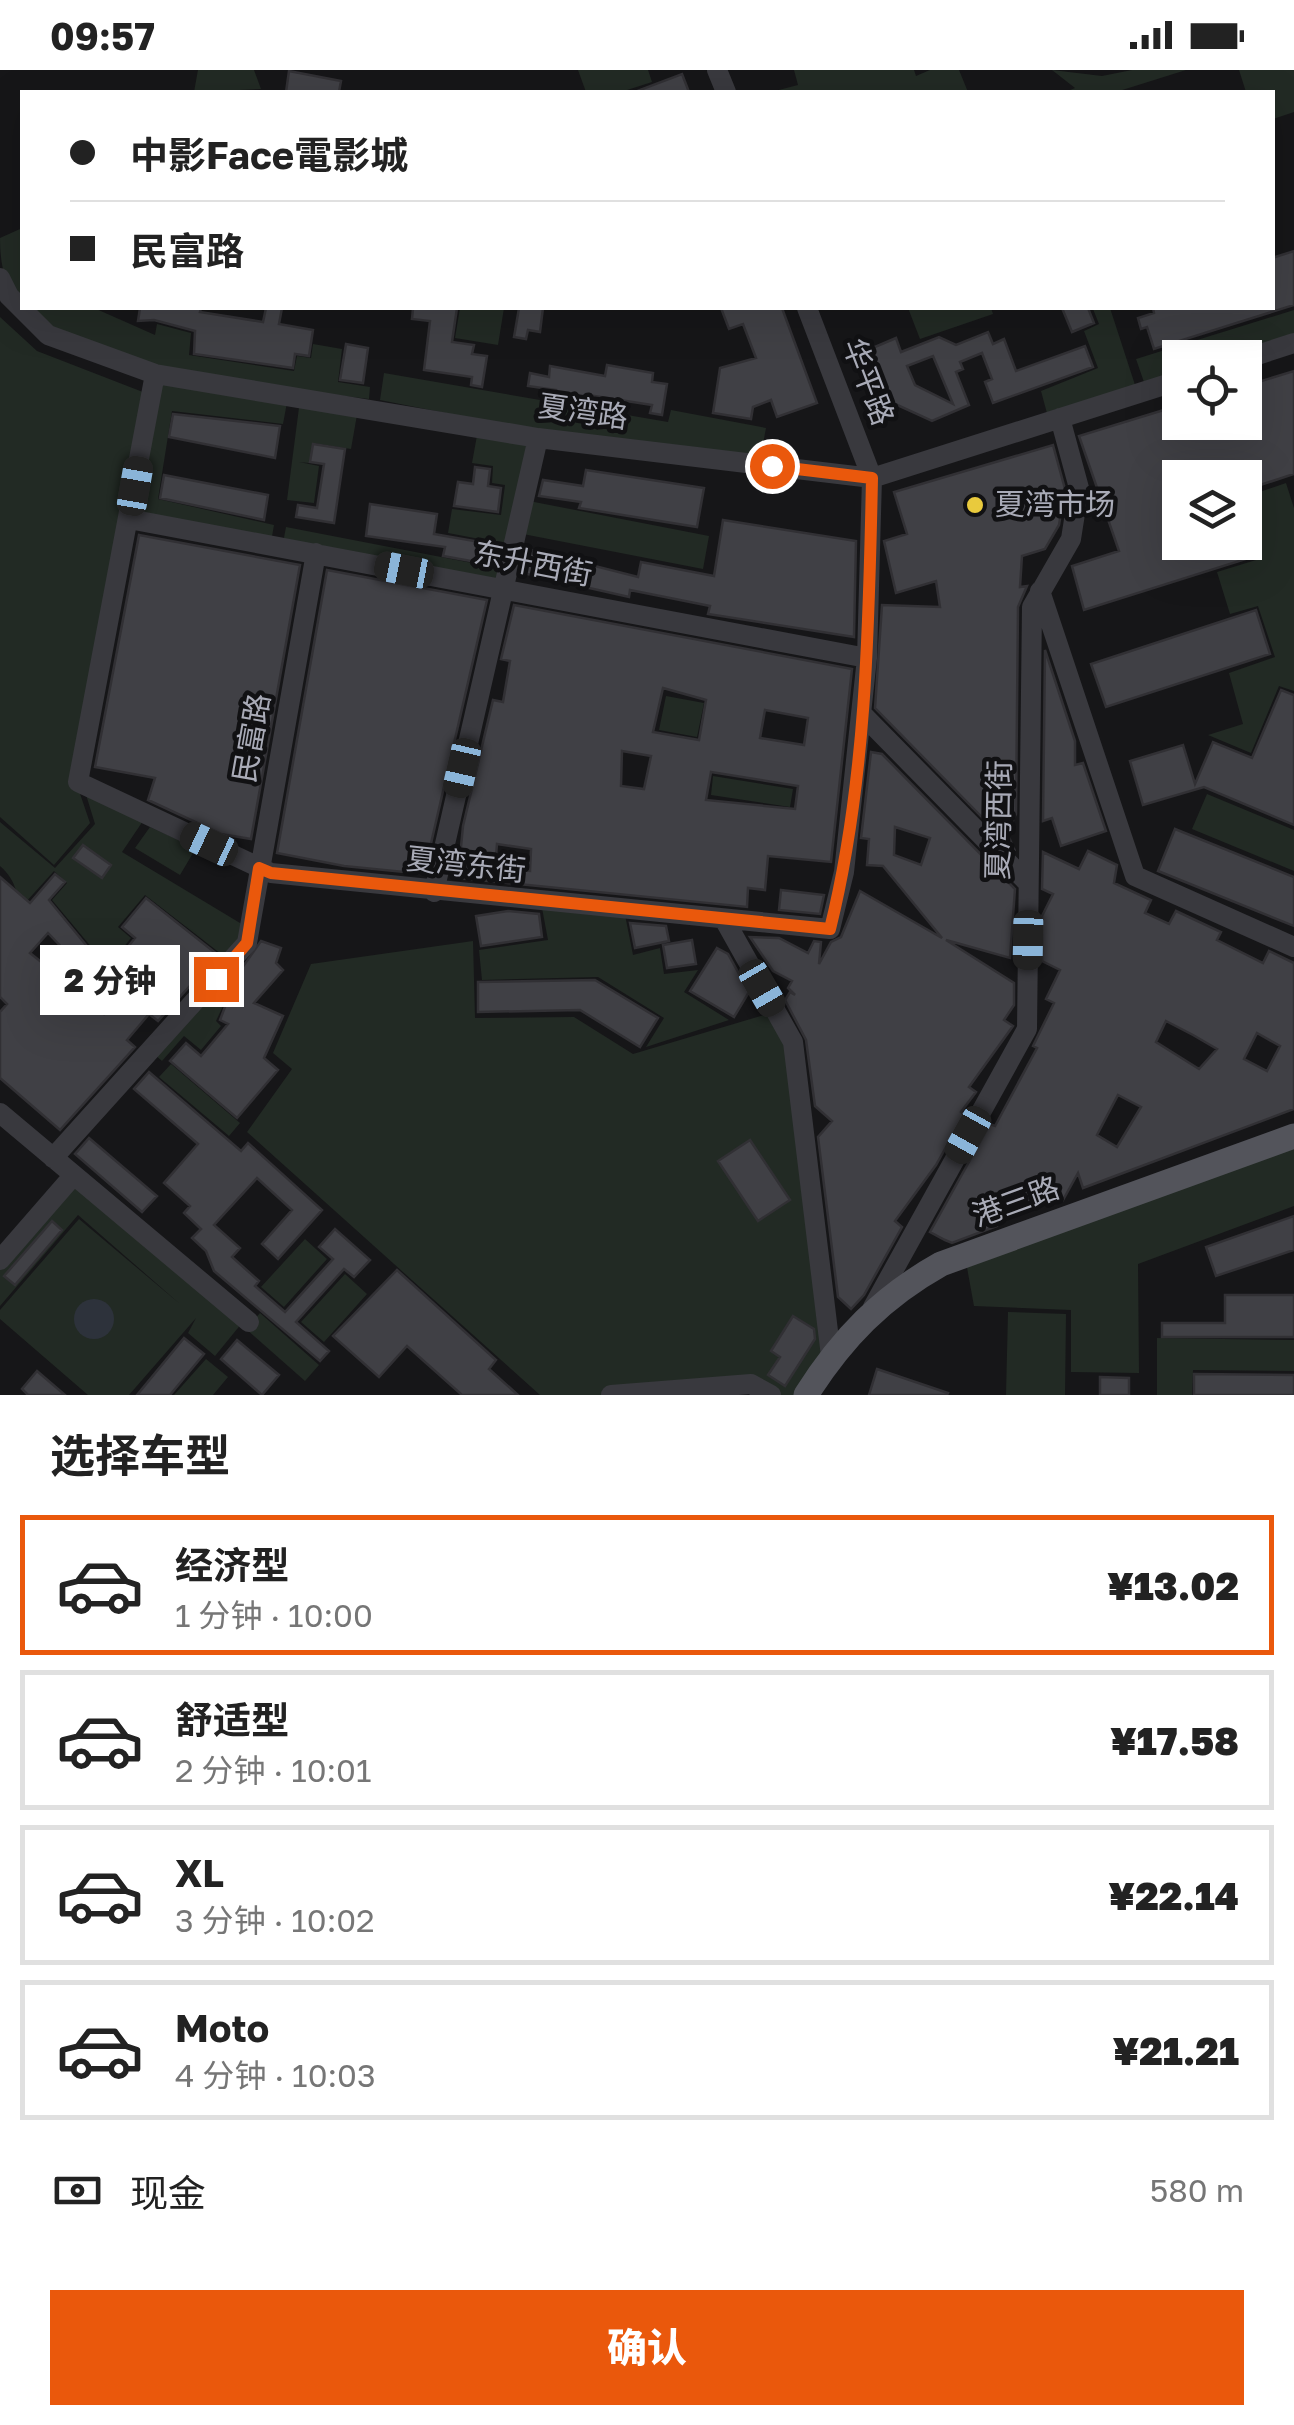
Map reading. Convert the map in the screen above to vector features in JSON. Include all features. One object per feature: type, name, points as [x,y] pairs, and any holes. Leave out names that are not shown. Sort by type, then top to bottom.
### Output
[{"type":"main road","name":"港三路","points":[[806,1395],[831,1356],[868,1316],[900,1287],[941,1264],[1294,1136]]},
{"type":"street","name":"夏湾路","points":[[0,278],[20,307]]},
{"type":"street","name":"夏湾路","points":[[23,310],[48,335],[155,374],[538,438],[872,478],[1162,386]]},
{"type":"street","name":"华平路","points":[[808,310],[872,478]]},
{"type":"street","points":[[1262,353],[1294,343]]},
{"type":"street","name":"夏湾东街","points":[[155,374],[78,782],[271,873],[830,929],[844,872],[867,658],[872,478]]},
{"type":"street","name":"夏湾西街","points":[[868,1316],[1027,1028],[1032,607],[1076,522],[1080,488],[1060,418]]},
{"type":"street","points":[[434,892],[538,438]]},
{"type":"street","name":"东升西街","points":[[129,519],[867,658]]},
{"type":"street","name":"民富路","points":[[53,1158],[247,943],[316,553]]},
{"type":"street","points":[[1040,592],[1135,876],[1294,947]]},
{"type":"street","points":[[861,713],[1028,883]]},
{"type":"street","points":[[724,920],[793,1042],[831,1356]]},
{"type":"street","points":[[0,1113],[249,1322]]},
{"type":"street","points":[[0,1260],[73,1176]]},
{"type":"street","points":[[611,1395],[750,1384],[772,1395]]},
{"type":"shaded area","points":[[198,70],[254,70],[261,89],[239,90],[194,90]]},
{"type":"shaded area","points":[[578,70],[648,70],[652,82],[627,90],[585,90]]},
{"type":"shaded area","points":[[794,70],[914,70],[916,76],[930,70],[959,70],[967,90],[779,90],[798,85]]},
{"type":"shaded area","points":[[1052,70],[1102,76],[1132,70],[1186,70],[1122,90],[1070,90],[1075,88]]},
{"type":"shaded area","points":[[1239,70],[1294,70],[1294,112],[1275,118],[1275,90],[1245,90]]},
{"type":"shaded area","points":[[20,229],[20,302],[7,282],[0,238]]},
{"type":"shaded area","points":[[29,310],[99,310],[155,335],[157,324],[191,333],[189,355],[294,371],[297,356],[311,358],[313,344],[342,349],[338,382],[370,387],[369,399],[187,374],[95,349],[56,331]]},
{"type":"shaded area","points":[[460,310],[504,310],[498,345],[455,338]]},
{"type":"shaded area","points":[[909,310],[992,310],[993,314],[920,339]]},
{"type":"shaded area","points":[[1093,310],[1111,310],[1136,388],[1048,417],[1041,391],[1098,368],[1084,331],[1099,324]]},
{"type":"shaded area","points":[[1294,310],[1294,339],[1262,349],[1262,340],[1197,340]]},
{"type":"shaded area","points":[[0,317],[37,351],[148,394],[76,782],[90,823],[54,865],[0,817]]},
{"type":"shaded area","points":[[1162,351],[1162,380],[1145,385],[1136,359]]},
{"type":"shaded area","points":[[384,373],[668,422],[671,410],[766,428],[760,460],[537,431],[380,400]]},
{"type":"shaded area","points":[[160,379],[288,397],[283,424],[172,411],[158,499],[274,525],[271,542],[134,517]]},
{"type":"shaded area","points":[[300,400],[358,409],[351,449],[313,443],[309,463],[299,462],[319,466],[314,503],[287,500]]},
{"type":"shaded area","points":[[478,430],[531,440],[506,544],[448,533],[452,509],[501,515],[505,485],[492,483],[493,466],[472,463]]},
{"type":"shaded area","points":[[1286,483],[1294,508],[1294,691],[1279,686],[1251,753],[1208,735],[1243,724],[1229,673],[1275,657],[1258,606],[1230,614],[1217,572],[1262,560],[1262,491]]},
{"type":"shaded area","points":[[529,501],[709,536],[703,569],[523,534]]},
{"type":"shaded area","points":[[286,527],[503,569],[500,585],[283,543]]},
{"type":"shaded area","points":[[666,696],[704,703],[697,737],[659,730]]},
{"type":"shaded area","points":[[713,776],[793,789],[790,807],[711,795]]},
{"type":"shaded area","points":[[84,788],[145,818],[122,852],[245,926],[239,942],[225,957],[145,895],[118,927],[131,938],[108,967],[52,900],[67,883],[54,871],[25,903],[21,899],[0,866],[0,822],[55,868],[95,824]]},
{"type":"shaded area","points":[[1207,794],[1294,830],[1294,871],[1192,829]]},
{"type":"shaded area","points":[[150,827],[196,848],[180,875],[135,848]]},
{"type":"shaded area","points":[[542,908],[625,915],[633,955],[660,948],[664,974],[698,970],[684,992],[729,1020],[646,1047],[664,1018],[598,977],[482,980],[479,950],[548,940]]},
{"type":"shaded area","points":[[473,941],[475,1018],[574,1017],[633,1054],[774,1012],[792,1043],[830,1356],[806,1395],[773,1395],[751,1383],[610,1395],[540,1395],[247,1132],[292,1069],[273,1053],[311,964]]},
{"type":"shaded area","points":[[216,983],[231,989],[216,1021],[221,1026],[201,1050],[184,1036],[162,1061],[154,1054]]},
{"type":"shaded area","points":[[171,1064],[240,1123],[229,1136],[159,1077]]},
{"type":"shaded area","points":[[1294,1145],[1294,1206],[1138,1264],[1139,1373],[1071,1372],[1071,1310],[974,1306],[966,1262]]},
{"type":"shaded area","points":[[75,1182],[242,1323],[215,1356],[188,1333],[196,1318],[129,1395],[88,1395],[0,1319],[0,1310],[79,1219],[180,1304],[78,1215],[0,1306],[0,1268]]},
{"type":"shaded area","points":[[305,1239],[327,1259],[284,1307],[261,1287]]},
{"type":"shaded area","points":[[345,1274],[367,1294],[324,1342],[301,1322]]},
{"type":"shaded area","points":[[94,1299],[108,1305],[114,1319],[108,1333],[94,1339],[80,1333],[74,1319],[80,1305]]},
{"type":"shaded area","points":[[1008,1312],[1066,1314],[1065,1395],[1006,1395]]},
{"type":"shaded area","points":[[260,1313],[319,1365],[305,1381],[246,1329]]},
{"type":"shaded area","points":[[1157,1338],[1294,1340],[1294,1371],[1193,1370],[1192,1395],[1157,1395]]},
{"type":"shaded area","points":[[206,1359],[228,1377],[213,1395],[174,1395]]},
{"type":"building","points":[[289,71],[341,81],[339,90],[286,90]]},
{"type":"building","points":[[682,74],[688,90],[640,90]]},
{"type":"building","points":[[1294,251],[1294,305],[1183,340],[1162,340],[1162,346],[1154,349],[1147,327],[1141,329],[1138,318],[1153,310],[1275,310],[1275,257]]},
{"type":"building","points":[[140,310],[200,310],[263,322],[266,310],[282,310],[279,324],[313,330],[309,356],[295,354],[293,368],[194,354],[195,331],[154,320],[138,321]]},
{"type":"building","points":[[413,310],[457,310],[452,342],[474,345],[472,354],[487,356],[482,387],[471,385],[472,377],[424,370],[430,321],[412,319]]},
{"type":"building","points":[[519,310],[543,310],[540,332],[528,330],[526,339],[514,337]]},
{"type":"building","points":[[722,310],[783,310],[817,403],[777,417],[771,400],[753,407],[751,419],[713,413],[720,368],[756,358],[743,324],[729,329]]},
{"type":"building","points":[[1063,310],[1089,310],[1094,323],[1072,332]]},
{"type":"building","points":[[988,332],[993,344],[1004,339],[1016,371],[1085,346],[1093,367],[993,403],[985,382],[992,379],[982,353],[960,362],[963,369],[956,372],[969,405],[932,421],[882,398],[863,352],[896,338],[901,352],[939,337],[956,345]],"holes":[[[933,356],[953,404],[915,385],[907,366]]]},
{"type":"building","points":[[346,344],[368,348],[363,383],[340,380]]},
{"type":"building","points":[[607,365],[653,373],[652,382],[667,384],[662,415],[650,413],[652,405],[594,396],[593,405],[554,398],[556,390],[528,386],[530,373],[549,377],[550,366],[605,376]]},
{"type":"building","points":[[1294,371],[1294,474],[1262,484],[1262,460],[1162,460],[1162,560],[1243,560],[1084,610],[1072,566],[1119,551],[1079,436],[1162,411],[1162,440],[1262,440],[1262,381]]},
{"type":"building","points":[[173,414],[280,426],[275,458],[169,437]]},
{"type":"building","points":[[313,444],[345,449],[334,523],[296,517],[298,505],[317,508],[324,464],[310,462]]},
{"type":"building","points":[[1053,445],[1065,489],[1059,525],[1045,549],[1022,556],[1020,587],[1027,586],[1018,607],[1016,814],[1007,833],[1015,851],[875,708],[882,605],[940,607],[936,581],[896,593],[884,541],[907,534],[894,492]]},
{"type":"building","points":[[475,467],[490,469],[488,486],[501,488],[498,512],[454,506],[458,482],[473,484]]},
{"type":"building","points":[[586,470],[704,488],[697,527],[579,508],[581,502],[539,496],[543,480],[583,486]]},
{"type":"building","points":[[164,475],[268,495],[264,520],[160,498]]},
{"type":"building","points":[[370,504],[437,514],[434,534],[497,545],[493,565],[443,556],[445,547],[366,536]]},
{"type":"building","points":[[723,520],[856,541],[854,637],[708,614],[710,606],[630,590],[629,597],[523,573],[528,549],[638,577],[641,562],[714,576]]},
{"type":"building","points":[[139,535],[300,565],[251,839],[221,834],[148,800],[155,778],[95,767]]},
{"type":"building","points":[[327,570],[487,600],[424,874],[344,866],[277,853]]},
{"type":"building","points":[[514,605],[852,669],[831,862],[768,856],[765,890],[748,888],[747,907],[458,878],[463,826],[493,700],[503,702],[510,661],[501,659]],"holes":[[[663,688],[706,700],[699,740],[653,732]],[[765,710],[808,718],[804,745],[760,738]],[[622,751],[651,756],[644,789],[621,786]],[[711,772],[798,786],[795,809],[706,800]],[[497,844],[531,849],[530,871],[495,868]]]},
{"type":"building","points":[[1256,610],[1270,654],[1106,707],[1091,664]]},
{"type":"building","points":[[1045,650],[1075,741],[1075,765],[1083,763],[1106,831],[1061,846],[1052,818],[1043,821]]},
{"type":"building","points":[[1281,690],[1294,695],[1294,825],[1204,787],[1143,805],[1130,761],[1183,745],[1195,784],[1213,742],[1252,758]]},
{"type":"building","points":[[871,752],[882,754],[1015,889],[1010,958],[946,940],[1014,983],[1014,1005],[1004,1020],[1013,1026],[969,1087],[976,1092],[961,1112],[964,1115],[936,1165],[895,1221],[902,1227],[864,1295],[851,1309],[838,1297],[818,1137],[832,1121],[815,1106],[806,1040],[785,1000],[790,992],[795,995],[788,988],[792,981],[773,971],[750,937],[779,938],[808,953],[814,941],[821,942],[819,964],[831,942],[841,937],[860,891],[942,938],[883,866],[867,865],[869,839],[861,838]],"holes":[[[895,827],[930,838],[921,865],[894,855]]]},
{"type":"building","points":[[1175,829],[1294,877],[1294,926],[1158,871]]},
{"type":"building","points":[[83,845],[111,865],[102,878],[73,858]]},
{"type":"building","points":[[1088,851],[1117,865],[1114,883],[1151,900],[1145,913],[1169,924],[1176,911],[1221,932],[1217,940],[1263,963],[1269,951],[1294,963],[1294,1109],[1083,1188],[1078,1173],[1063,1200],[1038,1187],[1029,1203],[1016,1196],[997,1226],[952,1243],[930,1232],[990,1124],[995,1126],[1037,1048],[1033,1046],[1054,1003],[1046,999],[1060,970],[1042,961],[1042,916],[1053,894],[1042,889],[1043,852],[1079,869]],"holes":[[[1166,1021],[1217,1049],[1199,1069],[1156,1042]],[[1257,1033],[1280,1046],[1267,1071],[1244,1059]],[[1118,1095],[1141,1107],[1117,1147],[1097,1135]]]},
{"type":"building","points":[[55,874],[65,882],[49,900],[105,968],[82,997],[104,1014],[122,993],[103,978],[135,938],[122,927],[146,898],[218,955],[158,1021],[149,1014],[127,1040],[135,1047],[60,1130],[0,1078],[0,1012],[7,1004],[0,997],[0,877],[30,903]],"holes":[[[48,933],[68,954],[54,972],[30,953]]]},
{"type":"building","points":[[781,890],[824,895],[820,914],[779,910]]},
{"type":"building","points":[[508,911],[539,914],[542,937],[481,946],[476,916]]},
{"type":"building","points":[[630,923],[666,926],[669,941],[635,948]]},
{"type":"building","points":[[692,940],[696,964],[667,968],[663,945]]},
{"type":"building","points":[[261,941],[281,948],[276,963],[283,970],[254,1003],[283,1016],[264,1058],[278,1070],[237,1118],[170,1061],[186,1043],[201,1056],[228,1024],[220,1020],[237,975]]},
{"type":"building","points":[[717,948],[728,954],[749,992],[734,1017],[690,991]]},
{"type":"building","points":[[595,980],[658,1018],[640,1047],[580,1010],[478,1012],[478,982]]},
{"type":"building","points":[[149,1072],[241,1151],[248,1143],[322,1210],[278,1259],[262,1244],[292,1210],[257,1178],[214,1225],[240,1248],[232,1257],[259,1281],[255,1286],[285,1312],[333,1259],[319,1247],[335,1229],[370,1260],[354,1277],[344,1269],[296,1322],[329,1351],[320,1361],[214,1271],[206,1251],[192,1238],[201,1229],[184,1213],[190,1206],[164,1183],[198,1144],[134,1089]]},
{"type":"building","points":[[89,1138],[157,1196],[142,1212],[75,1154]]},
{"type":"building","points":[[750,1140],[790,1200],[758,1221],[718,1161]]},
{"type":"building","points":[[1294,1216],[1294,1250],[1216,1276],[1206,1247]]},
{"type":"building","points":[[52,1221],[62,1230],[15,1285],[4,1276]]},
{"type":"building","points":[[397,1270],[496,1360],[489,1369],[518,1395],[462,1395],[407,1346],[379,1377],[333,1336]]},
{"type":"building","points":[[1225,1295],[1294,1295],[1294,1337],[1162,1337],[1162,1323],[1225,1323]]},
{"type":"building","points":[[793,1316],[814,1329],[815,1339],[785,1386],[768,1375],[780,1357],[771,1351]]},
{"type":"building","points":[[184,1338],[204,1354],[170,1395],[137,1395]]},
{"type":"building","points":[[237,1340],[279,1375],[262,1395],[221,1359]]},
{"type":"building","points":[[877,1369],[948,1393],[869,1395]]},
{"type":"building","points":[[37,1371],[65,1395],[28,1395],[22,1389]]},
{"type":"building","points":[[1194,1374],[1294,1375],[1294,1395],[1194,1395]]},
{"type":"building","points":[[1100,1377],[1129,1378],[1129,1395],[1100,1395]]},
{"type":"place","name":"夏湾市场","points":[[975,505]]},
{"type":"route","points":[[216,979],[247,943],[259,868],[271,873],[447,894],[830,929],[844,872],[867,658],[872,478],[772,466]]}]
